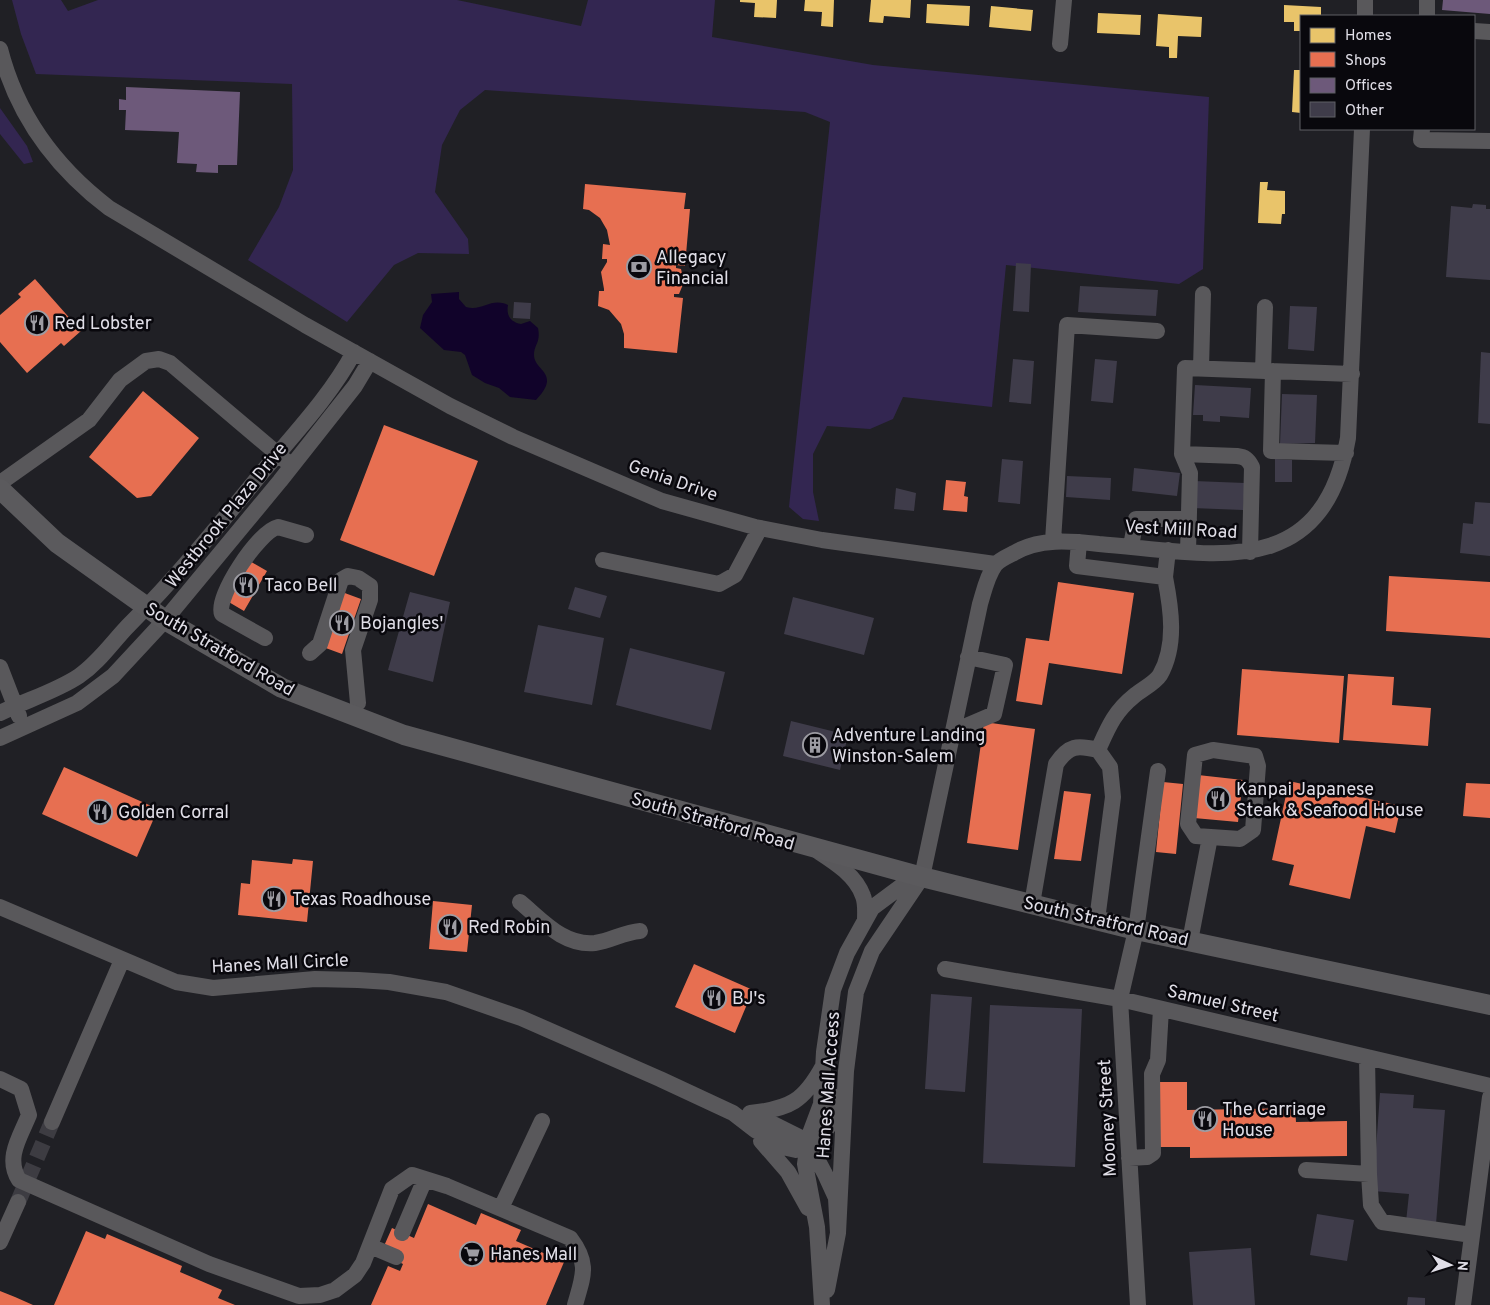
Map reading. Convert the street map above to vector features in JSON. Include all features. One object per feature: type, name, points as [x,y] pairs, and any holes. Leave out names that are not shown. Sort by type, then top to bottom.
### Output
[{"type":"main road","name":"South Stratford Road","points":[[0,489],[58,544],[146,608],[282,688],[404,735],[922,877],[1136,930],[1490,1005]]},
{"type":"street","points":[[1060,44],[1064,0]]},
{"type":"street","points":[[1365,0],[1365,15]]},
{"type":"street","points":[[1427,0],[1427,15]]},
{"type":"street","points":[[1475,31],[1490,32]]},
{"type":"street","points":[[0,49],[15,95],[27,118],[53,156],[87,190],[110,208],[362,357]]},
{"type":"street","name":"Vest Mill Road","points":[[996,564],[1026,547],[1053,542],[1079,542],[1188,552],[1250,552],[1290,538],[1317,515],[1334,489],[1346,453],[1351,413],[1362,130]]},
{"type":"street","points":[[1422,130],[1421,140],[1490,141]]},
{"type":"street","points":[[1201,368],[1203,294]]},
{"type":"street","points":[[1265,307],[1271,451],[1346,453]]},
{"type":"street","points":[[1053,542],[1067,325],[1158,331]]},
{"type":"street","name":"Westbrook Plaza Drive","points":[[15,706],[79,676],[98,661],[112,642],[171,582],[342,374],[362,357]]},
{"type":"street","name":"Westbrook Plaza Drive","points":[[24,727],[77,703],[101,687],[166,620],[355,386],[362,357]]},
{"type":"street","name":"Genia Drive","points":[[362,357],[513,437],[662,501],[760,528],[822,540],[996,564]]},
{"type":"street","points":[[0,483],[89,420],[120,380],[152,360],[159,359],[170,363],[292,466]]},
{"type":"street","points":[[1188,552],[1190,473],[1182,454],[1185,368],[1352,374]]},
{"type":"street","points":[[1182,454],[1237,456],[1244,457],[1249,461],[1252,467],[1250,552]]},
{"type":"street","points":[[1131,546],[1136,519],[1188,519]]},
{"type":"street","points":[[265,638],[222,614],[220,603],[249,550],[264,534],[278,527],[306,535]]},
{"type":"street","points":[[603,560],[718,584],[735,575],[760,528]]},
{"type":"street","points":[[1079,542],[1077,566],[1165,576]]},
{"type":"street","points":[[1098,750],[1112,719],[1132,698],[1160,676],[1167,657],[1173,615],[1165,576],[1168,550]]},
{"type":"street","points":[[922,877],[980,604],[986,582],[996,564]]},
{"type":"street","points":[[310,653],[320,644],[341,580],[348,576],[358,578],[370,586],[370,600],[353,650],[358,703]]},
{"type":"street","points":[[952,732],[994,714],[1005,665],[968,657]]},
{"type":"street","points":[[0,667],[24,727],[0,738]]},
{"type":"street","points":[[0,714],[15,706]]},
{"type":"street","points":[[1032,904],[1056,764],[1064,752],[1080,746],[1098,750],[1110,767],[1113,797],[1097,920]]},
{"type":"street","points":[[1213,750],[1255,756],[1258,766],[1253,830],[1240,839],[1210,837],[1196,836],[1188,824],[1195,755],[1213,750]]},
{"type":"street","name":"Mooney Street","points":[[1138,1305],[1120,999],[1136,930],[1158,771]]},
{"type":"street","points":[[1190,941],[1210,837]]},
{"type":"street","points":[[812,848],[840,866],[856,883],[864,897],[865,920]]},
{"type":"street","name":"Hanes Mall Access","points":[[807,1147],[821,1104],[833,990],[847,953],[872,908],[907,882],[922,877]]},
{"type":"street","name":"Hanes Mall Access","points":[[838,1234],[846,1071],[856,992],[872,951],[922,877]]},
{"type":"street","points":[[520,902],[562,937],[580,942],[596,943],[629,932],[640,931]]},
{"type":"street","name":"Hanes Mall Circle","points":[[0,906],[176,982],[214,988],[315,979],[358,980],[389,982],[446,992],[521,1018],[733,1113],[773,1142],[796,1150],[807,1147]]},
{"type":"street","points":[[52,1122],[122,960]]},
{"type":"street","name":"Samuel Street","points":[[944,969],[1120,999],[1490,1086]]},
{"type":"street","points":[[1129,1158],[1147,1156],[1154,1153],[1152,1074],[1158,1060],[1161,1008]]},
{"type":"street","points":[[1367,1057],[1368,1174],[1371,1205],[1382,1222],[1472,1235]]},
{"type":"street","name":"Hanes Mall Circle","points":[[733,1113],[752,1113],[778,1108],[796,1101],[811,1088],[824,1064]]},
{"type":"street","points":[[807,1147],[817,1143],[830,1124],[841,1097],[846,1071]]},
{"type":"street","points":[[0,1079],[21,1089],[29,1115],[12,1155],[13,1171],[19,1180],[209,1264],[299,1296],[326,1299],[355,1275],[370,1246],[392,1189],[412,1175],[501,1208],[570,1238],[580,1252],[584,1267],[574,1305]]},
{"type":"street","points":[[1463,1305],[1490,1097]]},
{"type":"street","name":"Hanes Mall Circle","points":[[733,1113],[778,1157],[817,1227]]},
{"type":"street","name":"Hanes Mall Circle","points":[[752,1113],[801,1138],[817,1159],[836,1198],[838,1234],[823,1305]]},
{"type":"street","points":[[501,1208],[542,1121]]},
{"type":"street","name":"Hanes Mall Circle","points":[[807,1147],[805,1164],[817,1227],[823,1305]]},
{"type":"street","points":[[1306,1170],[1368,1174]]},
{"type":"street","points":[[402,1233],[425,1179]]},
{"type":"street","points":[[0,1242],[18,1202]]},
{"type":"street","points":[[370,1246],[396,1257]]},
{"type":"shaded area","points":[[12,0],[61,0],[68,11],[98,0],[457,0],[581,26],[588,0],[715,0],[712,37],[873,65],[1209,97],[1203,269],[1179,284],[1006,265],[992,407],[903,397],[893,419],[870,429],[827,426],[813,454],[813,492],[819,521],[803,519],[789,507],[830,122],[805,112],[485,90],[460,110],[442,145],[435,192],[468,239],[469,254],[418,253],[394,265],[347,322],[248,260],[279,207],[293,170],[292,84],[36,74],[21,34]]},
{"type":"shaded area","points":[[0,108],[27,146],[33,162],[24,164],[0,134]]},
{"type":"shaded area","points":[[459,292],[459,299],[466,307],[477,308],[491,303],[502,303],[508,305],[509,315],[514,322],[521,324],[530,321],[538,328],[539,337],[534,355],[538,365],[545,373],[547,384],[536,400],[510,397],[499,388],[485,383],[472,375],[465,355],[461,352],[444,350],[420,328],[423,315],[432,302],[431,294]]},
{"type":"building: Homes","points":[[740,0],[777,0],[776,18],[754,17],[755,3],[740,2]]},
{"type":"building: Homes","points":[[805,0],[834,0],[833,27],[821,26],[822,12],[804,11]]},
{"type":"building: Homes","points":[[871,0],[911,0],[910,18],[884,16],[883,23],[869,22]]},
{"type":"building: Homes","points":[[927,4],[970,6],[969,26],[926,23]]},
{"type":"building: Homes","points":[[1284,5],[1321,7],[1321,15],[1300,15],[1300,31],[1294,31],[1294,22],[1284,22]]},
{"type":"building: Homes","points":[[991,6],[1033,10],[1031,31],[989,27]]},
{"type":"building: Homes","points":[[1098,13],[1141,15],[1140,35],[1097,33]]},
{"type":"building: Homes","points":[[1158,14],[1202,17],[1201,37],[1178,36],[1177,58],[1169,58],[1169,47],[1156,46]]},
{"type":"building: Homes","points":[[1294,70],[1300,70],[1300,113],[1292,112]]},
{"type":"building: Homes","points":[[1260,182],[1268,182],[1267,190],[1285,191],[1285,214],[1282,214],[1281,224],[1258,223]]},
{"type":"building: Shops","name":"Allegacy Financial","points":[[585,184],[686,193],[684,209],[690,209],[685,266],[676,265],[676,268],[681,269],[684,282],[679,294],[674,294],[674,297],[683,298],[677,353],[624,348],[624,334],[621,324],[609,310],[598,306],[599,291],[604,291],[601,272],[607,262],[607,259],[602,259],[603,244],[610,245],[607,230],[600,218],[589,210],[583,209]]},
{"type":"building: Shops","name":"Red Lobster","points":[[35,279],[81,331],[64,346],[61,343],[27,373],[0,342],[0,315],[21,297],[18,294]]},
{"type":"building: Shops","points":[[143,391],[199,438],[151,496],[137,498],[89,457]]},
{"type":"building: Shops","points":[[384,425],[478,461],[434,576],[340,540]]},
{"type":"building: Shops","points":[[946,480],[966,482],[964,496],[968,497],[967,512],[943,510]]},
{"type":"building: Shops","name":"Taco Bell","points":[[248,560],[267,571],[244,611],[227,601]]},
{"type":"building: Shops","points":[[1389,576],[1490,582],[1490,638],[1386,631]]},
{"type":"building: Shops","points":[[1058,582],[1134,593],[1122,674],[1049,663],[1042,705],[1016,701],[1026,638],[1049,641]]},
{"type":"building: Shops","name":"Bojangles'","points":[[342,592],[361,599],[342,654],[323,647]]},
{"type":"building: Shops","points":[[1242,669],[1344,676],[1339,743],[1237,735]]},
{"type":"building: Shops","points":[[1348,674],[1394,677],[1392,705],[1431,708],[1428,746],[1343,740]]},
{"type":"building: Shops","points":[[984,722],[1035,729],[1018,850],[967,843]]},
{"type":"building: Shops","name":"Golden Corral","points":[[64,767],[158,809],[137,857],[42,814]]},
{"type":"building: Shops","name":"Kanpai Japanese Steak & Seafood House","points":[[1198,775],[1243,780],[1238,822],[1194,818]]},
{"type":"building: Shops","points":[[1289,781],[1401,806],[1395,833],[1366,826],[1350,899],[1289,885],[1294,865],[1272,860]]},
{"type":"building: Shops","points":[[1163,782],[1183,784],[1176,854],[1156,852]]},
{"type":"building: Shops","points":[[1466,783],[1490,784],[1490,818],[1463,816]]},
{"type":"building: Shops","points":[[1064,791],[1091,794],[1081,861],[1054,859]]},
{"type":"building: Shops","name":"Texas Roadhouse","points":[[293,859],[313,861],[307,922],[238,915],[241,883],[250,884],[252,860],[292,864]]},
{"type":"building: Shops","name":"Red Robin","points":[[433,901],[472,905],[467,952],[429,949]]},
{"type":"building: Shops","name":"BJ's","points":[[694,964],[753,990],[735,1033],[675,1007]]},
{"type":"building: Shops","points":[[1158,1082],[1187,1082],[1187,1110],[1295,1108],[1296,1122],[1347,1121],[1347,1156],[1190,1158],[1190,1147],[1159,1147]]},
{"type":"building: Shops","name":"Hanes Mall","points":[[428,1204],[476,1225],[481,1213],[521,1230],[516,1241],[564,1262],[546,1305],[371,1305],[388,1266],[400,1271],[403,1264],[395,1260],[384,1246],[392,1228],[414,1238]]},
{"type":"building: Shops","points":[[86,1231],[105,1239],[107,1234],[182,1266],[180,1272],[222,1290],[218,1298],[235,1305],[54,1305]]},
{"type":"building: Shops","points":[[0,1291],[15,1297],[33,1305],[0,1305]]},
{"type":"building: Offices","points":[[1443,0],[1490,0],[1490,14],[1442,10]]},
{"type":"building: Offices","points":[[126,87],[240,92],[237,165],[218,165],[218,173],[196,172],[197,164],[177,163],[179,132],[125,130],[126,110],[119,110],[119,99],[126,100]]},
{"type":"building: Other","points":[[1473,204],[1486,205],[1486,209],[1490,209],[1490,280],[1446,277],[1451,206],[1472,208]]},
{"type":"building: Other","points":[[1016,263],[1031,264],[1029,312],[1013,311]]},
{"type":"building: Other","points":[[1080,286],[1158,290],[1156,316],[1078,312]]},
{"type":"building: Other","points":[[514,302],[531,303],[530,319],[513,318]]},
{"type":"building: Other","points":[[1290,306],[1317,307],[1314,351],[1288,349]]},
{"type":"building: Other","points":[[1481,352],[1490,353],[1490,424],[1478,423]]},
{"type":"building: Other","points":[[1013,359],[1034,361],[1031,404],[1009,402]]},
{"type":"building: Other","points":[[1095,359],[1117,361],[1113,403],[1091,401]]},
{"type":"building: Other","points":[[1195,385],[1251,388],[1249,418],[1220,416],[1220,422],[1203,421],[1203,415],[1193,415]]},
{"type":"building: Other","points":[[1282,394],[1317,395],[1315,443],[1280,444]]},
{"type":"building: Other","points":[[1002,459],[1023,461],[1020,504],[998,502]]},
{"type":"building: Other","points":[[1275,459],[1292,460],[1292,482],[1275,482]]},
{"type":"building: Other","points":[[1134,468],[1180,473],[1177,496],[1132,491]]},
{"type":"building: Other","points":[[1067,476],[1111,478],[1110,500],[1066,497]]},
{"type":"building: Other","points":[[1194,481],[1245,483],[1243,510],[1192,508]]},
{"type":"building: Other","points":[[896,488],[916,493],[914,511],[894,509]]},
{"type":"building: Other","points":[[1475,502],[1490,503],[1490,556],[1460,553],[1463,523],[1473,524]]},
{"type":"building: Other","points":[[575,587],[607,596],[600,618],[568,609]]},
{"type":"building: Other","points":[[410,592],[450,602],[433,682],[388,670]]},
{"type":"building: Other","points":[[793,597],[874,618],[864,655],[784,634]]},
{"type":"building: Other","points":[[538,625],[604,638],[592,705],[524,692]]},
{"type":"building: Other","points":[[630,648],[725,672],[711,730],[616,705]]},
{"type":"building: Other","name":"Adventure Landing Winston-Salem","points":[[791,721],[848,735],[840,770],[783,756]]},
{"type":"building: Other","points":[[931,994],[972,997],[965,1092],[925,1089]]},
{"type":"building: Other","points":[[990,1005],[1082,1009],[1075,1167],[983,1163]]},
{"type":"building: Other","points":[[1380,1093],[1414,1095],[1413,1108],[1445,1110],[1436,1224],[1406,1222],[1409,1194],[1373,1191]]},
{"type":"building: Other","points":[[1317,1214],[1354,1220],[1347,1261],[1310,1255]]},
{"type":"building: Other","points":[[1251,1248],[1255,1305],[1193,1305],[1189,1252]]},
{"type":"building: Other","points":[[1408,1297],[1425,1298],[1425,1305],[1407,1305]]},
{"type":"tunnel","points":[[18,1202],[52,1122]]},
{"type":"place","name":"Allegacy Financial","points":[[639,267]]},
{"type":"place","name":"Red Lobster","points":[[37,323]]},
{"type":"place","name":"Taco Bell","points":[[246,585]]},
{"type":"place","name":"Bojangles'","points":[[342,623]]},
{"type":"place","name":"Adventure Landing Winston-Salem","points":[[815,745]]},
{"type":"place","name":"Kanpai Japanese Steak & Seafood House","points":[[1218,799]]},
{"type":"place","name":"Golden Corral","points":[[100,812]]},
{"type":"place","name":"Texas Roadhouse","points":[[274,899]]},
{"type":"place","name":"Red Robin","points":[[450,927]]},
{"type":"place","name":"BJ's","points":[[714,998]]},
{"type":"place","name":"The Carriage House","points":[[1205,1119]]},
{"type":"place","name":"Hanes Mall","points":[[472,1254]]}]
